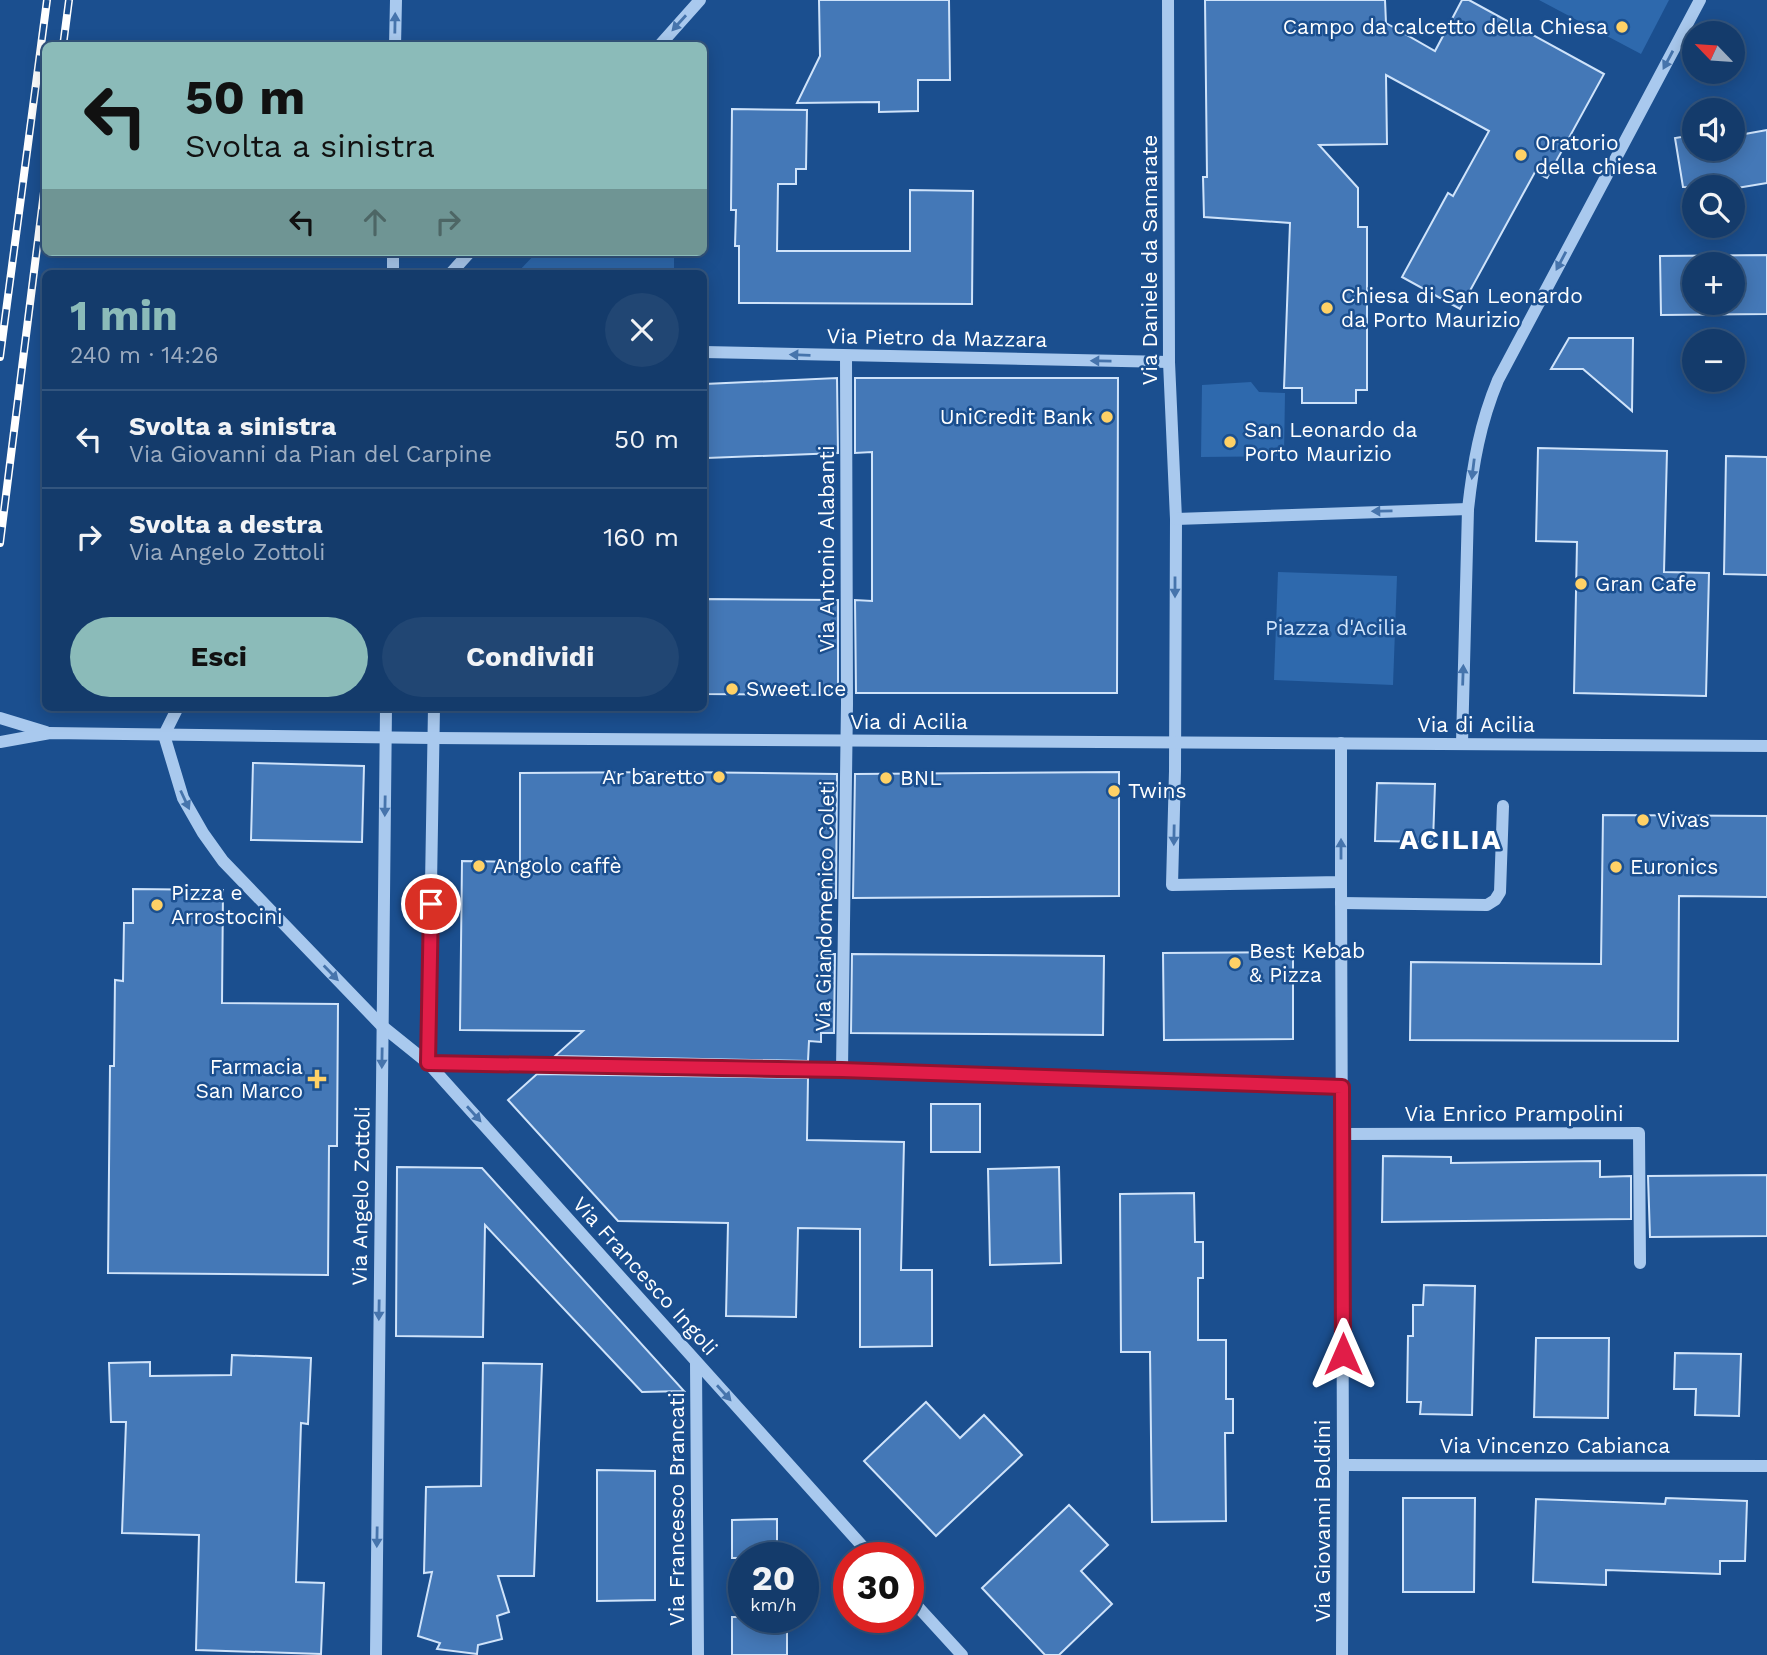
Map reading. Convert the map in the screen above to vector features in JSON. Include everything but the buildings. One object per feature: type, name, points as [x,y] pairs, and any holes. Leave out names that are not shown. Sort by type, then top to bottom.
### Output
[{"type":"street","points":[[395,42],[396,0]]},
{"type":"street","points":[[663,42],[700,0]]},
{"type":"street","name":"Via Daniele da Samarate","points":[[1168,0],[1169,362],[1175,519],[1172,885],[1341,883]]},
{"type":"street","points":[[1462,743],[1468,509],[1477,443],[1489,401],[1700,0]]},
{"type":"street","points":[[454,270],[466,256]]},
{"type":"street","name":"Via Pietro da Mazzara","points":[[707,352],[1169,362]]},
{"type":"street","name":"Via Antonio Alabanti","points":[[846,356],[846,741]]},
{"type":"street","points":[[1175,519],[1468,509]]},
{"type":"street","points":[[164,736],[176,711]]},
{"type":"street","name":"Via Angelo Zottoli","points":[[376,1655],[386,711]]},
{"type":"street","points":[[434,711],[428,1063],[842,1070],[1342,1087]]},
{"type":"street","name":"Via di Acilia","points":[[0,718],[50,733]]},
{"type":"street","name":"Via di Acilia","points":[[0,742],[50,733],[385,738],[1767,746]]},
{"type":"street","name":"Via Francesco Ingoli","points":[[164,736],[183,798],[223,861],[382,1026],[428,1063],[859,1542]]},
{"type":"street","name":"Via Giandomenico Coleti","points":[[842,1070],[846,741]]},
{"type":"street","name":"Via Giovanni Boldini","points":[[1341,743],[1342,1655]]},
{"type":"street","points":[[1341,904],[1487,905],[1495,900],[1500,892],[1503,806]]},
{"type":"street","name":"Via Enrico Prampolini","points":[[1342,1134],[1639,1133],[1640,1263]]},
{"type":"street","name":"Via Francesco Brancati","points":[[696,1362],[698,1655]]},
{"type":"street","name":"Via Vincenzo Cabianca","points":[[1343,1465],[1767,1466]]},
{"type":"street","points":[[924,1613],[962,1655]]},
{"type":"green space","name":"Campo da calcetto della Chiesa","points":[[1539,0],[1669,0],[1641,54]]},
{"type":"green space","points":[[533,256],[674,256],[674,270],[520,270]]},
{"type":"green space","points":[[1251,382],[1259,392],[1285,393],[1284,456],[1201,457],[1202,385]]},
{"type":"green space","name":"Piazza d'Acilia","points":[[1278,572],[1397,576],[1393,685],[1274,680]]},
{"type":"railway","points":[[0,357],[47,0]]},
{"type":"railway","points":[[64,42],[69,0]]},
{"type":"railway","points":[[0,543],[42,208]]},
{"type":"place","name":"Campo da calcetto della Chiesa","points":[[1622,27]]},
{"type":"place","name":"Oratorio della chiesa","points":[[1521,155]]},
{"type":"place","name":"Chiesa di San Leonardo da Porto Maurizio","points":[[1327,308]]},
{"type":"place","name":"UniCredit Bank","points":[[1107,417]]},
{"type":"place","name":"San Leonardo da Porto Maurizio","points":[[1230,442]]},
{"type":"place","name":"Gran Cafe","points":[[1581,584]]},
{"type":"place","name":"Sweet Ice","points":[[732,689]]},
{"type":"place","name":"Ar baretto","points":[[719,777]]},
{"type":"place","name":"BNL","points":[[886,778]]},
{"type":"place","name":"Twins","points":[[1114,791]]},
{"type":"place","name":"Vivas","points":[[1643,820]]},
{"type":"place","name":"Angolo caffè","points":[[479,866]]},
{"type":"place","name":"Euronics","points":[[1616,867]]},
{"type":"place","name":"Pizza e Arrostocini","points":[[157,905]]},
{"type":"place","name":"Best Kebab & Pizza","points":[[1235,963]]},
{"type":"place","name":"Farmacia San Marco","points":[[317,1079]]},
{"type":"district","name":"ACILIA","points":[[1451,839]]},
{"type":"route","points":[[431,904],[428,1063],[842,1070],[1342,1087],[1343,1354]]}]
